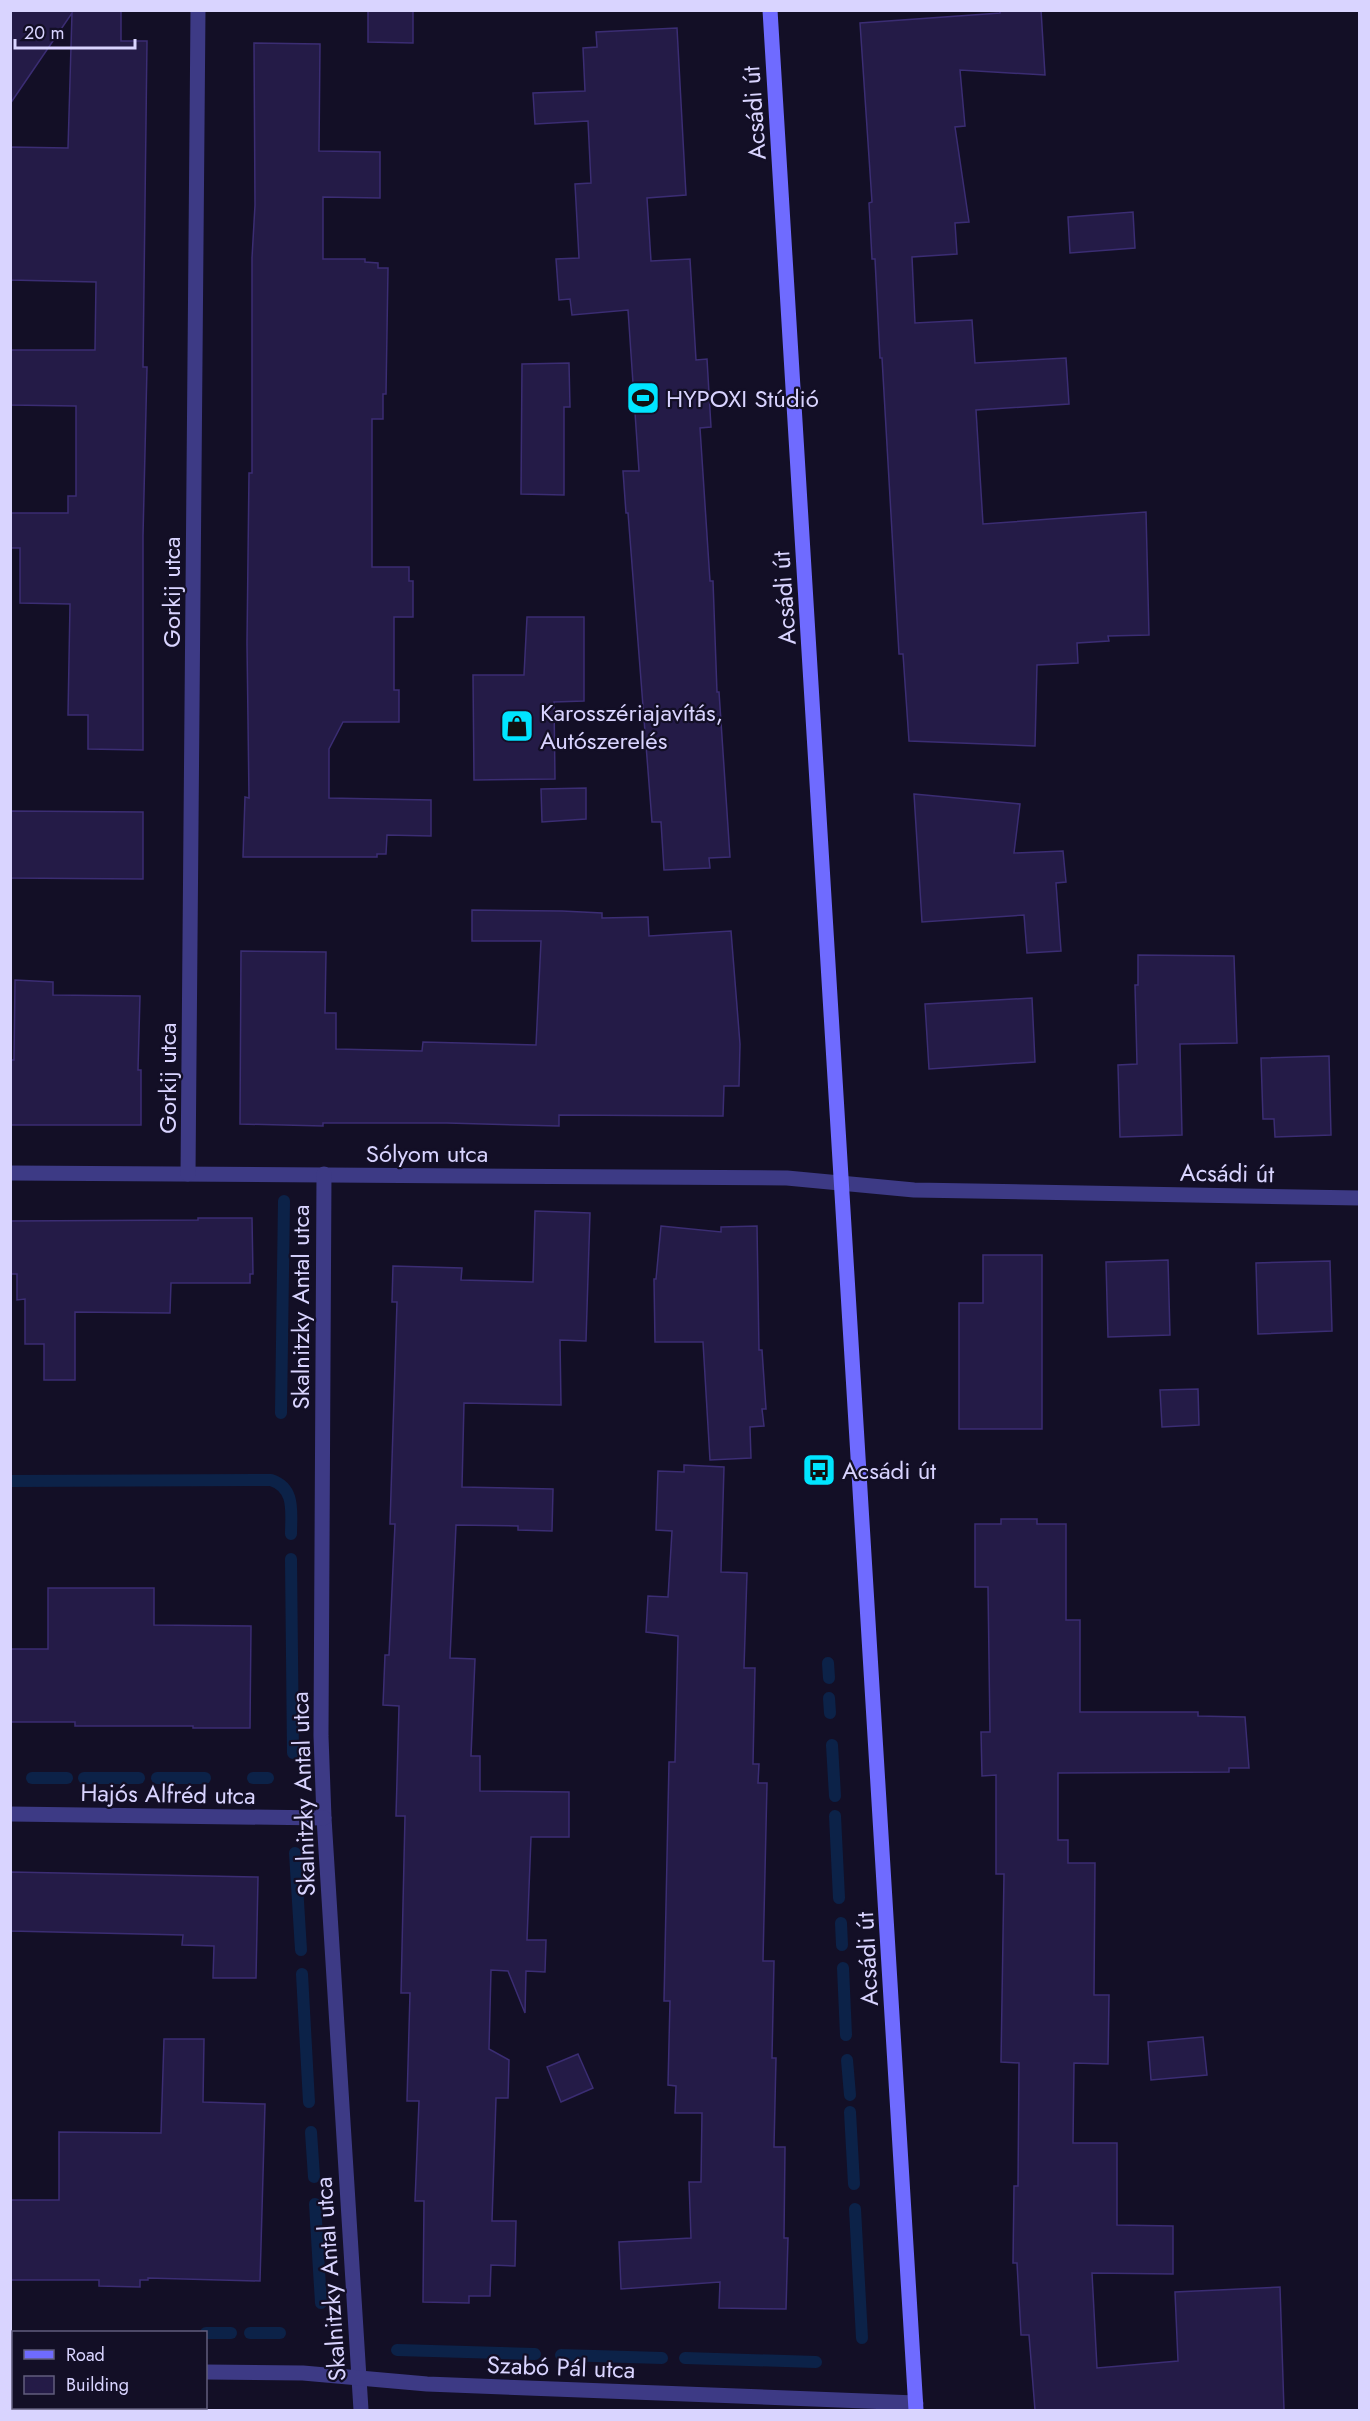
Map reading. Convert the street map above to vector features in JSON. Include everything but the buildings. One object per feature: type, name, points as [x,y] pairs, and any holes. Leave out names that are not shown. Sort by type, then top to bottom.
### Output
[{"type":"main road","name":"Acsádi út","points":[[770,10],[916,2407]]},
{"type":"street","name":"Gorkij utca","points":[[188,1174],[198,10]]},
{"type":"street","name":"Sólyom utca","points":[[10,1173],[787,1178],[843,1182]]},
{"type":"street","name":"Skalnitzky Antal utca","points":[[324,1174],[321,1736],[324,1818],[361,2410]]},
{"type":"street","name":"Acsádi út","points":[[843,1182],[914,1190],[1359,1198]]},
{"type":"street","name":"Hajós Alfréd utca","points":[[10,1814],[324,1818]]},
{"type":"street","name":"Szabó Pál utca","points":[[207,2372],[303,2373],[427,2384],[916,2407]]},
{"type":"waterway","points":[[281,1413],[284,1201]]},
{"type":"waterway","points":[[10,1481],[271,1480],[285,1489],[288,1495],[291,1510],[291,1534]]},
{"type":"waterway","points":[[291,1559],[293,1753]]},
{"type":"waterway","points":[[828,1663],[829,1678]]},
{"type":"waterway","points":[[829,1698],[830,1713]]},
{"type":"waterway","points":[[832,1745],[835,1796]]},
{"type":"waterway","points":[[32,1778],[67,1778]]},
{"type":"waterway","points":[[84,1778],[139,1778]]},
{"type":"waterway","points":[[157,1778],[205,1778]]},
{"type":"waterway","points":[[253,1778],[268,1778]]},
{"type":"waterway","points":[[835,1816],[839,1898]]},
{"type":"waterway","points":[[295,1853],[301,1950]]},
{"type":"waterway","points":[[841,1923],[842,1945]]},
{"type":"waterway","points":[[843,1968],[846,2035]]},
{"type":"waterway","points":[[302,1974],[309,2102]]},
{"type":"waterway","points":[[847,2060],[850,2095]]},
{"type":"waterway","points":[[850,2112],[854,2184]]},
{"type":"waterway","points":[[311,2132],[314,2177]]},
{"type":"waterway","points":[[315,2204],[321,2303]]},
{"type":"waterway","points":[[855,2209],[862,2338]]},
{"type":"waterway","points":[[207,2333],[231,2333]]},
{"type":"waterway","points":[[250,2333],[280,2333]]},
{"type":"waterway","points":[[397,2350],[535,2354]]},
{"type":"waterway","points":[[561,2355],[662,2358]]},
{"type":"waterway","points":[[685,2358],[816,2362]]},
{"type":"place","name":"HYPOXI Stúdió","points":[[643,398]]},
{"type":"place","name":"Karosszériajavítás, Autószerelés","points":[[517,726]]},
{"type":"place","name":"Acsádi út","points":[[819,1470]]}]
